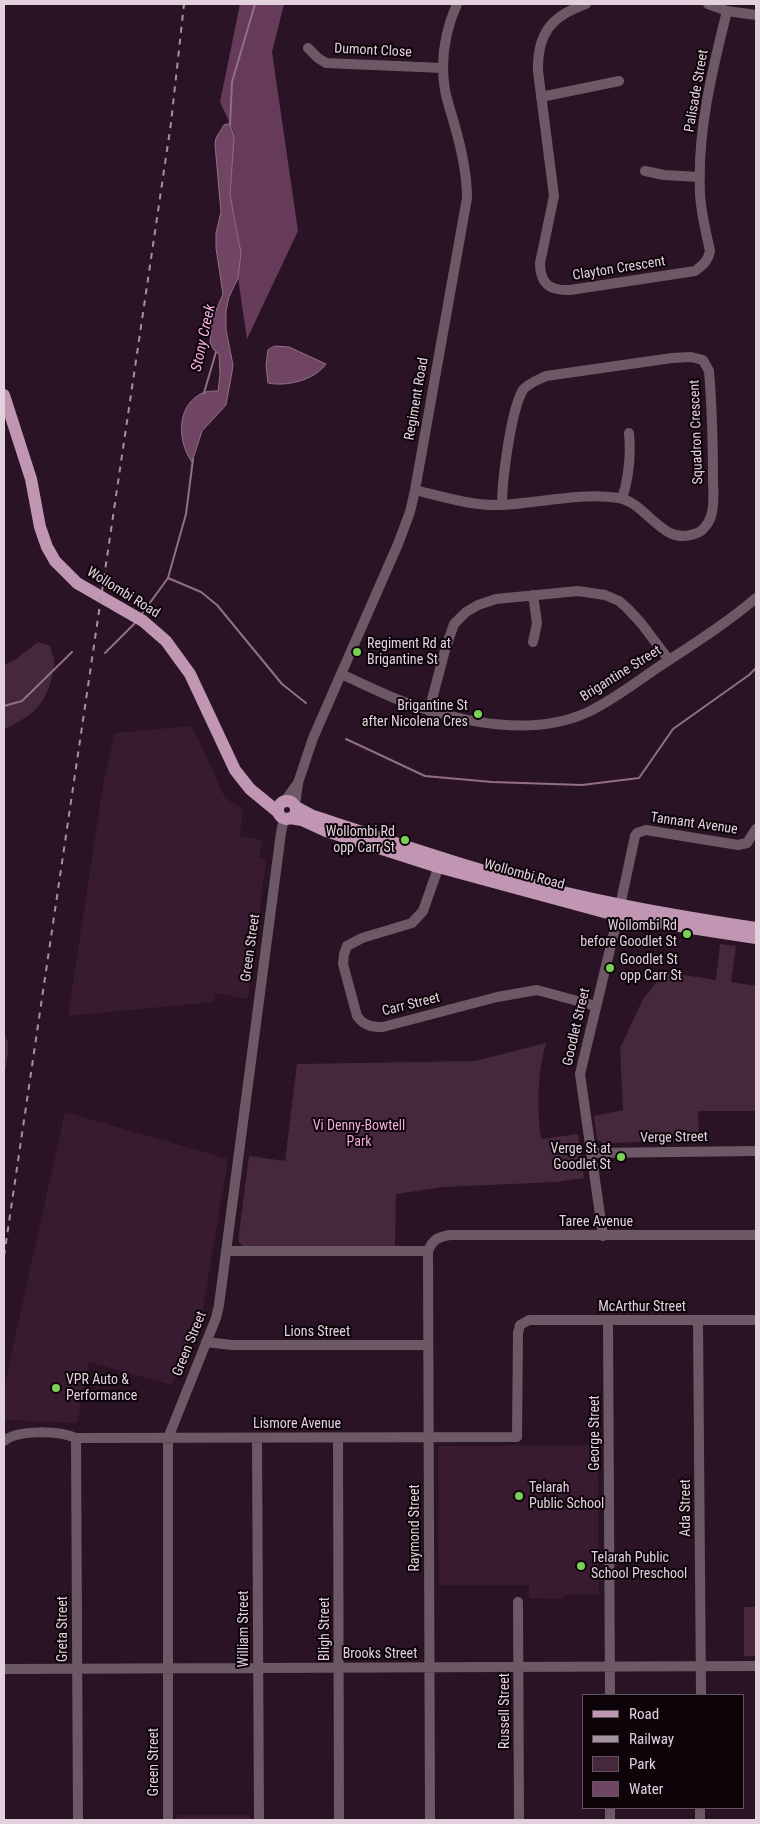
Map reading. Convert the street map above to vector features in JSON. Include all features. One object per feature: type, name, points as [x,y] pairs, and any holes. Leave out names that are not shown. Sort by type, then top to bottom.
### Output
[{"type":"main road","name":"Wollombi Road","points":[[4,395],[28,469],[40,527],[47,547],[55,561],[77,583],[115,604],[155,631],[170,646],[190,674],[235,770],[250,789],[263,799],[500,885],[619,910],[691,928],[756,938]]},
{"type":"main road","name":"Wollombi Road","points":[[619,910],[665,914],[756,928]]},
{"type":"street","name":"Regiment Road","points":[[287,809],[313,738],[398,544],[410,512],[415,490],[466,198],[460,143],[445,90],[443,68],[448,26],[456,4]]},
{"type":"street","name":"Clayton Crescent","points":[[586,4],[562,15],[543,36],[538,52],[538,71],[554,196],[540,262],[540,273],[544,282],[550,288],[558,291],[570,290],[695,271],[703,266],[710,251],[701,201],[700,176]]},
{"type":"street","points":[[708,4],[727,11],[756,15]]},
{"type":"street","name":"Palisade Street","points":[[700,176],[708,92],[727,11]]},
{"type":"street","name":"Dumont Close","points":[[308,48],[326,63],[443,68]]},
{"type":"street","points":[[541,97],[619,81]]},
{"type":"street","points":[[645,171],[664,175],[700,176]]},
{"type":"street","name":"Squadron Crescent","points":[[415,490],[486,505],[502,505],[589,496],[622,499],[640,509],[667,533],[678,537],[688,536],[703,529],[712,515],[712,416],[708,371],[703,360],[690,357],[672,358],[546,376],[533,381],[524,389],[518,403],[505,471],[502,505]]},
{"type":"street","points":[[622,499],[629,466],[629,433]]},
{"type":"street","points":[[429,711],[454,624],[466,612],[478,604],[496,599],[578,591],[605,595],[619,601],[641,623],[669,660]]},
{"type":"street","points":[[533,595],[537,623],[533,642]]},
{"type":"street","name":"Brigantine Street","points":[[341,674],[429,711],[503,724],[530,726],[559,722],[604,703],[669,660],[756,598]]},
{"type":"street","name":"Green Street","points":[[168,1820],[168,1438],[216,1318],[281,832],[287,809]]},
{"type":"street","name":"Tannant Avenue","points":[[619,910],[637,833],[646,830],[738,845],[750,840],[756,829]]},
{"type":"street","name":"Carr Street","points":[[440,862],[424,911],[412,923],[362,938],[347,946],[343,964],[357,1016],[362,1022],[368,1026],[383,1027],[497,997],[537,990],[596,1006]]},
{"type":"street","name":"Goodlet Street","points":[[603,1236],[580,1074],[619,910]]},
{"type":"street","name":"Verge Street","points":[[591,1153],[756,1151]]},
{"type":"street","name":"Taree Avenue","points":[[428,1251],[431,1243],[436,1238],[450,1234],[756,1235]]},
{"type":"street","points":[[226,1251],[428,1251]]},
{"type":"street","name":"Raymond Street","points":[[428,1251],[430,1820]]},
{"type":"street","name":"McArthur Street","points":[[517,1438],[518,1333],[520,1325],[529,1320],[756,1320]]},
{"type":"street","name":"Ada Street","points":[[698,1320],[701,1694]]},
{"type":"street","name":"George Street","points":[[608,1321],[610,1694]]},
{"type":"street","name":"Lions Street","points":[[206,1342],[232,1346],[428,1345]]},
{"type":"street","name":"Lismore Avenue","points":[[4,1441],[9,1437],[22,1434],[44,1432],[67,1434],[76,1438],[517,1438]]},
{"type":"street","name":"Greta Street","points":[[76,1438],[78,1820]]},
{"type":"street","name":"William Street","points":[[257,1438],[259,1820]]},
{"type":"street","name":"Bligh Street","points":[[338,1438],[339,1820]]},
{"type":"street","name":"Russell Street","points":[[518,1602],[519,1820]]},
{"type":"street","name":"Brooks Street","points":[[4,1669],[701,1668],[756,1666]]},
{"type":"shaded area","points":[[240,4],[284,4],[272,52],[298,231],[247,339],[238,278],[240,246],[230,195],[234,137],[233,130],[220,102]]},
{"type":"shaded area","points":[[191,726],[225,798],[243,809],[240,836],[262,840],[259,858],[266,859],[248,999],[215,993],[214,1002],[68,1016],[104,779],[115,733]]},
{"type":"shaded area","points":[[65,1112],[228,1159],[202,1315],[172,1385],[89,1362],[77,1423],[4,1420],[4,1387]]},
{"type":"shaded area","name":"Telarah Public School","points":[[598,1445],[599,1595],[564,1595],[564,1599],[529,1598],[529,1585],[439,1585],[438,1446]]},
{"type":"shaded area","points":[[177,1815],[250,1815],[250,1820],[177,1820]]},
{"type":"green space","points":[[38,642],[50,646],[54,658],[53,674],[48,688],[42,701],[34,711],[4,730],[4,665],[16,659]]},
{"type":"green space","points":[[720,944],[736,946],[731,982],[756,986],[756,1111],[698,1111],[699,1141],[602,1143],[597,1139],[594,1116],[623,1110],[620,1048],[643,999],[665,972],[716,980]]},
{"type":"green space","points":[[4,1036],[8,1041],[8,1054],[4,1076]]},
{"type":"green space","name":"Vi Denny-Bowtell Park","points":[[546,1043],[541,1066],[539,1091],[541,1139],[578,1134],[584,1178],[556,1182],[443,1187],[396,1194],[395,1247],[245,1248],[238,1241],[249,1156],[285,1161],[297,1064],[475,1061]]},
{"type":"green space","points":[[744,1607],[756,1607],[756,1656],[744,1656]]},
{"type":"water","points":[[230,124],[234,137],[230,195],[241,253],[238,278],[229,297],[226,311],[226,330],[233,365],[226,405],[202,431],[192,462],[187,454],[182,436],[183,417],[186,408],[199,395],[218,391],[220,375],[219,354],[210,344],[212,320],[223,294],[216,248],[216,233],[221,212],[215,144],[216,138],[224,125]]},
{"type":"water","points":[[275,346],[289,347],[326,364],[315,374],[300,381],[283,384],[268,383],[266,365],[268,350]]},
{"type":"waterway","name":"Stony Creek","points":[[230,125],[232,82],[255,4]]},
{"type":"waterway","name":"Stony Creek","points":[[204,393],[216,352]]},
{"type":"waterway","name":"Stony Creek","points":[[141,615],[168,578],[186,514],[193,459]]},
{"type":"waterway","points":[[168,578],[201,592],[217,605],[282,684],[306,703]]},
{"type":"waterway","name":"Stony Creek","points":[[105,653],[135,623]]},
{"type":"waterway","name":"Stony Creek","points":[[4,706],[22,701],[72,652]]},
{"type":"waterway","points":[[346,739],[425,776],[492,782],[582,785],[639,778],[673,729],[756,668]]},
{"type":"railway","points":[[4,1256],[171,123],[184,4]]},
{"type":"place","name":"Regiment Rd at Brigantine St","points":[[357,652]]},
{"type":"place","name":"Brigantine St after Nicolena Cres","points":[[478,714]]},
{"type":"place","name":"Wollombi Rd opp Carr St","points":[[405,840]]},
{"type":"place","name":"Wollombi Rd before Goodlet St","points":[[687,934]]},
{"type":"place","name":"Goodlet St opp Carr St","points":[[610,968]]},
{"type":"place","name":"Verge St at Goodlet St","points":[[621,1157]]},
{"type":"place","name":"VPR Auto & Performance","points":[[56,1388]]},
{"type":"place","name":"Telarah Public School","points":[[519,1496]]},
{"type":"place","name":"Telarah Public School Preschool","points":[[581,1566]]}]
